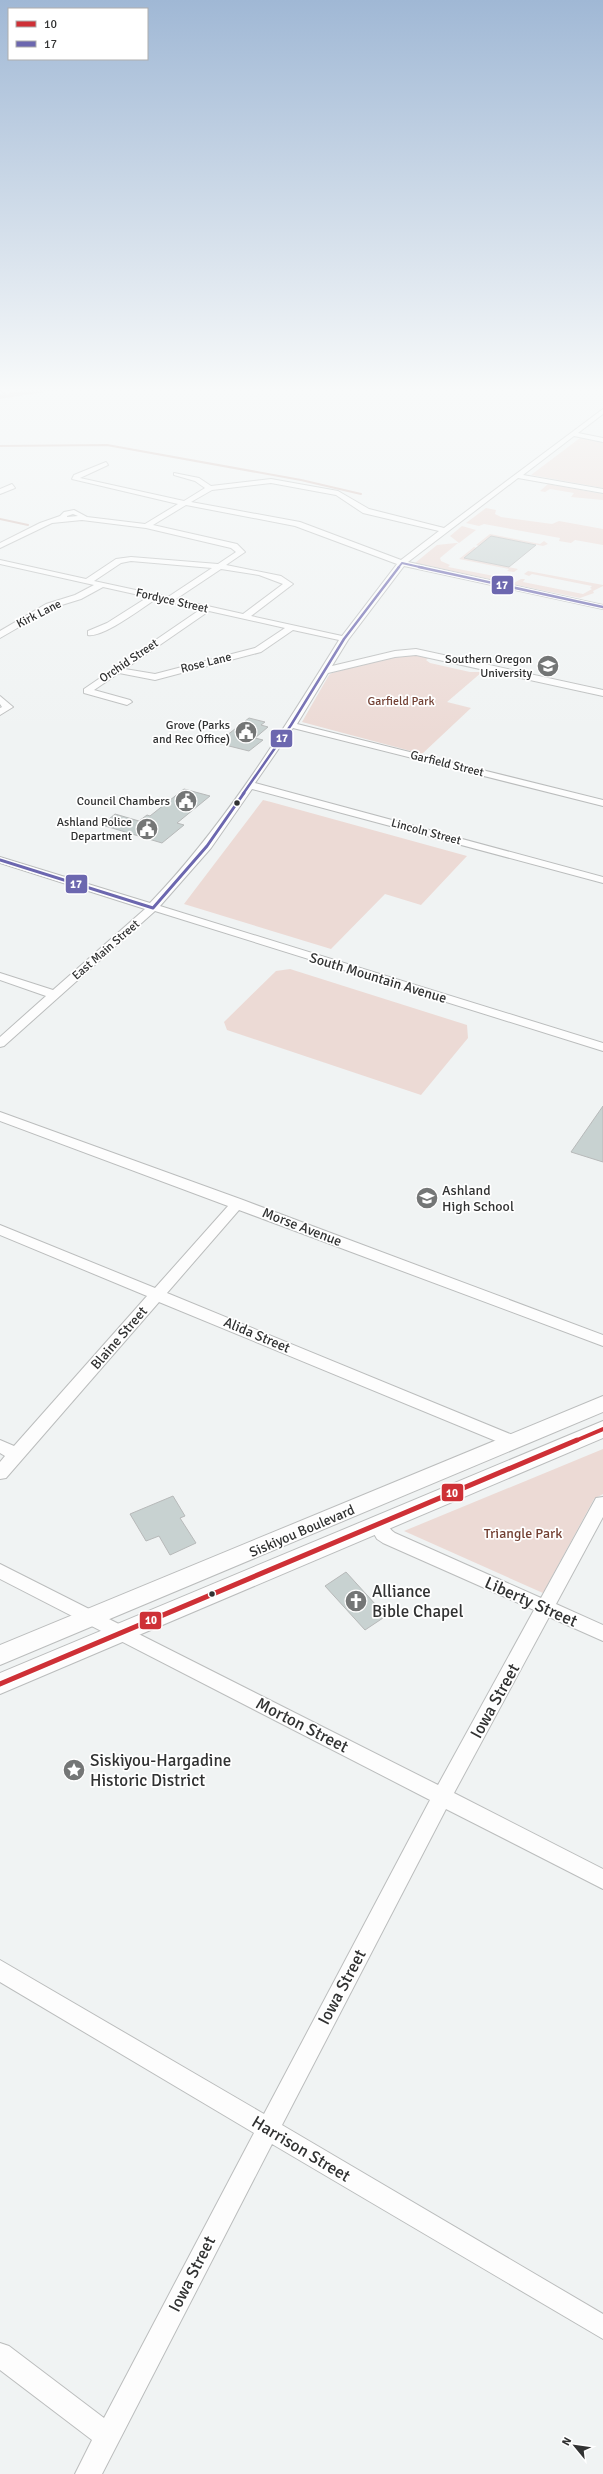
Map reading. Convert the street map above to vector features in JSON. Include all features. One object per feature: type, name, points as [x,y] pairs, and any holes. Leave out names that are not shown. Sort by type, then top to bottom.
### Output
[{"type":"main road","name":"Siskiyou Boulevard","points":[[0,1655],[603,1404]]},
{"type":"main road","name":"Siskiyou Boulevard","points":[[0,1684],[603,1429]]},
{"type":"street","points":[[146,526],[183,503]]},
{"type":"street","points":[[186,503],[296,524],[402,563],[603,607]]},
{"type":"street","points":[[355,503],[366,510],[396,520],[445,530]]},
{"type":"street","name":"East Main Street","points":[[0,1043],[153,908],[203,851],[291,725],[344,639],[402,563],[480,503]]},
{"type":"street","points":[[0,546],[34,528],[63,518],[71,520],[81,518],[146,526],[234,546],[240,550],[239,555],[169,600]]},
{"type":"street","points":[[87,582],[126,559],[221,567],[280,579],[289,584],[244,617]]},
{"type":"street","name":"Fordyce Street","points":[[0,562],[244,617],[289,629],[344,639]]},
{"type":"street","name":"Kirk Lane","points":[[0,635],[49,606],[78,597],[101,584]]},
{"type":"street","points":[[91,633],[110,625],[154,597]]},
{"type":"street","name":"Orchid Street","points":[[127,702],[87,691],[207,609]]},
{"type":"street","name":"Rose Lane","points":[[117,670],[155,677],[258,650],[289,629]]},
{"type":"street","points":[[323,671],[395,654],[416,652],[603,693]]},
{"type":"street","points":[[0,699],[4,710]]},
{"type":"street","name":"Garfield Street","points":[[291,725],[603,803]]},
{"type":"street","name":"Lincoln Street","points":[[250,785],[603,880]]},
{"type":"street","name":"South Mountain Avenue","points":[[0,860],[603,1047]]},
{"type":"street","points":[[0,976],[55,995]]},
{"type":"street","name":"Morse Avenue","points":[[0,1116],[238,1203],[603,1341]]},
{"type":"street","name":"Blaine Street","points":[[0,1472],[238,1203]]},
{"type":"street","name":"Alida Street","points":[[0,1230],[514,1442]]},
{"type":"street","points":[[0,1446],[16,1454]]},
{"type":"street","name":"Iowa Street","points":[[88,2474],[442,1797],[602,1503]]},
{"type":"street","name":"Liberty Street","points":[[376,1525],[383,1534],[389,1538],[603,1633]]},
{"type":"street","name":"Morton Street","points":[[0,1571],[603,1879]]},
{"type":"street","name":"Harrison Street","points":[[0,1970],[603,2327]]},
{"type":"street","points":[[0,2355],[108,2438]]},
{"type":"green space","points":[[486,508],[496,510],[495,514],[501,517],[552,524],[559,521],[603,529],[603,545],[575,540],[571,543],[559,541],[560,538],[484,524],[479,526],[466,523]]},
{"type":"green space","points":[[462,526],[476,530],[459,543],[450,536]]},
{"type":"green space","points":[[490,534],[540,544],[544,541],[548,544],[543,546],[491,536],[479,546],[476,545]]},
{"type":"green space","points":[[458,543],[440,558],[441,561],[450,565],[448,567],[499,577],[505,575],[508,578],[503,582],[415,563],[437,545]]},
{"type":"green space","points":[[474,547],[477,548],[464,558],[518,569],[514,572],[507,571],[509,569],[459,559]]},
{"type":"green space","points":[[528,571],[603,586],[593,591],[594,593],[580,598],[512,584],[521,579],[525,579],[523,582],[583,594],[592,589],[590,588],[592,586],[532,574],[529,576],[524,574]]},
{"type":"green space","name":"Garfield Park","points":[[412,655],[429,658],[426,660],[430,663],[470,672],[482,672],[447,702],[471,708],[422,754],[302,722],[329,675],[332,673],[394,656]]},
{"type":"green space","points":[[263,800],[467,856],[421,905],[385,894],[331,949],[184,904]]},
{"type":"green space","points":[[290,969],[467,1025],[468,1038],[421,1095],[227,1030],[224,1022],[276,971]]},
{"type":"green space","name":"Triangle Park","points":[[603,1449],[603,1494],[594,1499],[543,1593],[404,1531]]},
{"type":"building","points":[[491,536],[536,545],[509,567],[464,558]]},
{"type":"building","name":"Grove (Parks and Rec Office)","points":[[249,718],[265,722],[261,725],[268,727],[255,738],[263,740],[249,751],[217,743]]},
{"type":"building","points":[[184,789],[210,796],[177,823],[184,825],[162,843],[102,825],[115,814],[139,821],[147,815],[150,816]]},
{"type":"building","points":[[603,1106],[603,1162],[571,1152]]},
{"type":"building","points":[[173,1496],[185,1516],[180,1518],[196,1543],[170,1555],[159,1536],[146,1541],[130,1514]]},
{"type":"building","name":"Alliance Bible Chapel","points":[[346,1572],[386,1616],[365,1630],[325,1586]]},
{"type":"waterway","points":[[0,519],[28,525]]},
{"type":"transit line","name":"17","points":[[402,563],[603,607]]},
{"type":"transit line","name":"17","points":[[153,908],[207,846],[291,725],[344,639],[402,563]]},
{"type":"transit line","name":"17","points":[[0,860],[153,908]]},
{"type":"transit line","name":"10","points":[[0,1684],[603,1429]]},
{"type":"place","name":"Southern Oregon University","points":[[548,666]]},
{"type":"place","name":"Grove (Parks and Rec Office)","points":[[246,732]]},
{"type":"place","name":"Council Chambers","points":[[186,801]]},
{"type":"place","name":"Ashland Police Department","points":[[147,829]]},
{"type":"place","name":"Ashland High School","points":[[427,1198]]},
{"type":"place","name":"Alliance Bible Chapel","points":[[356,1601]]},
{"type":"place","name":"Siskiyou-Hargadine Historic District","points":[[74,1770]]}]
